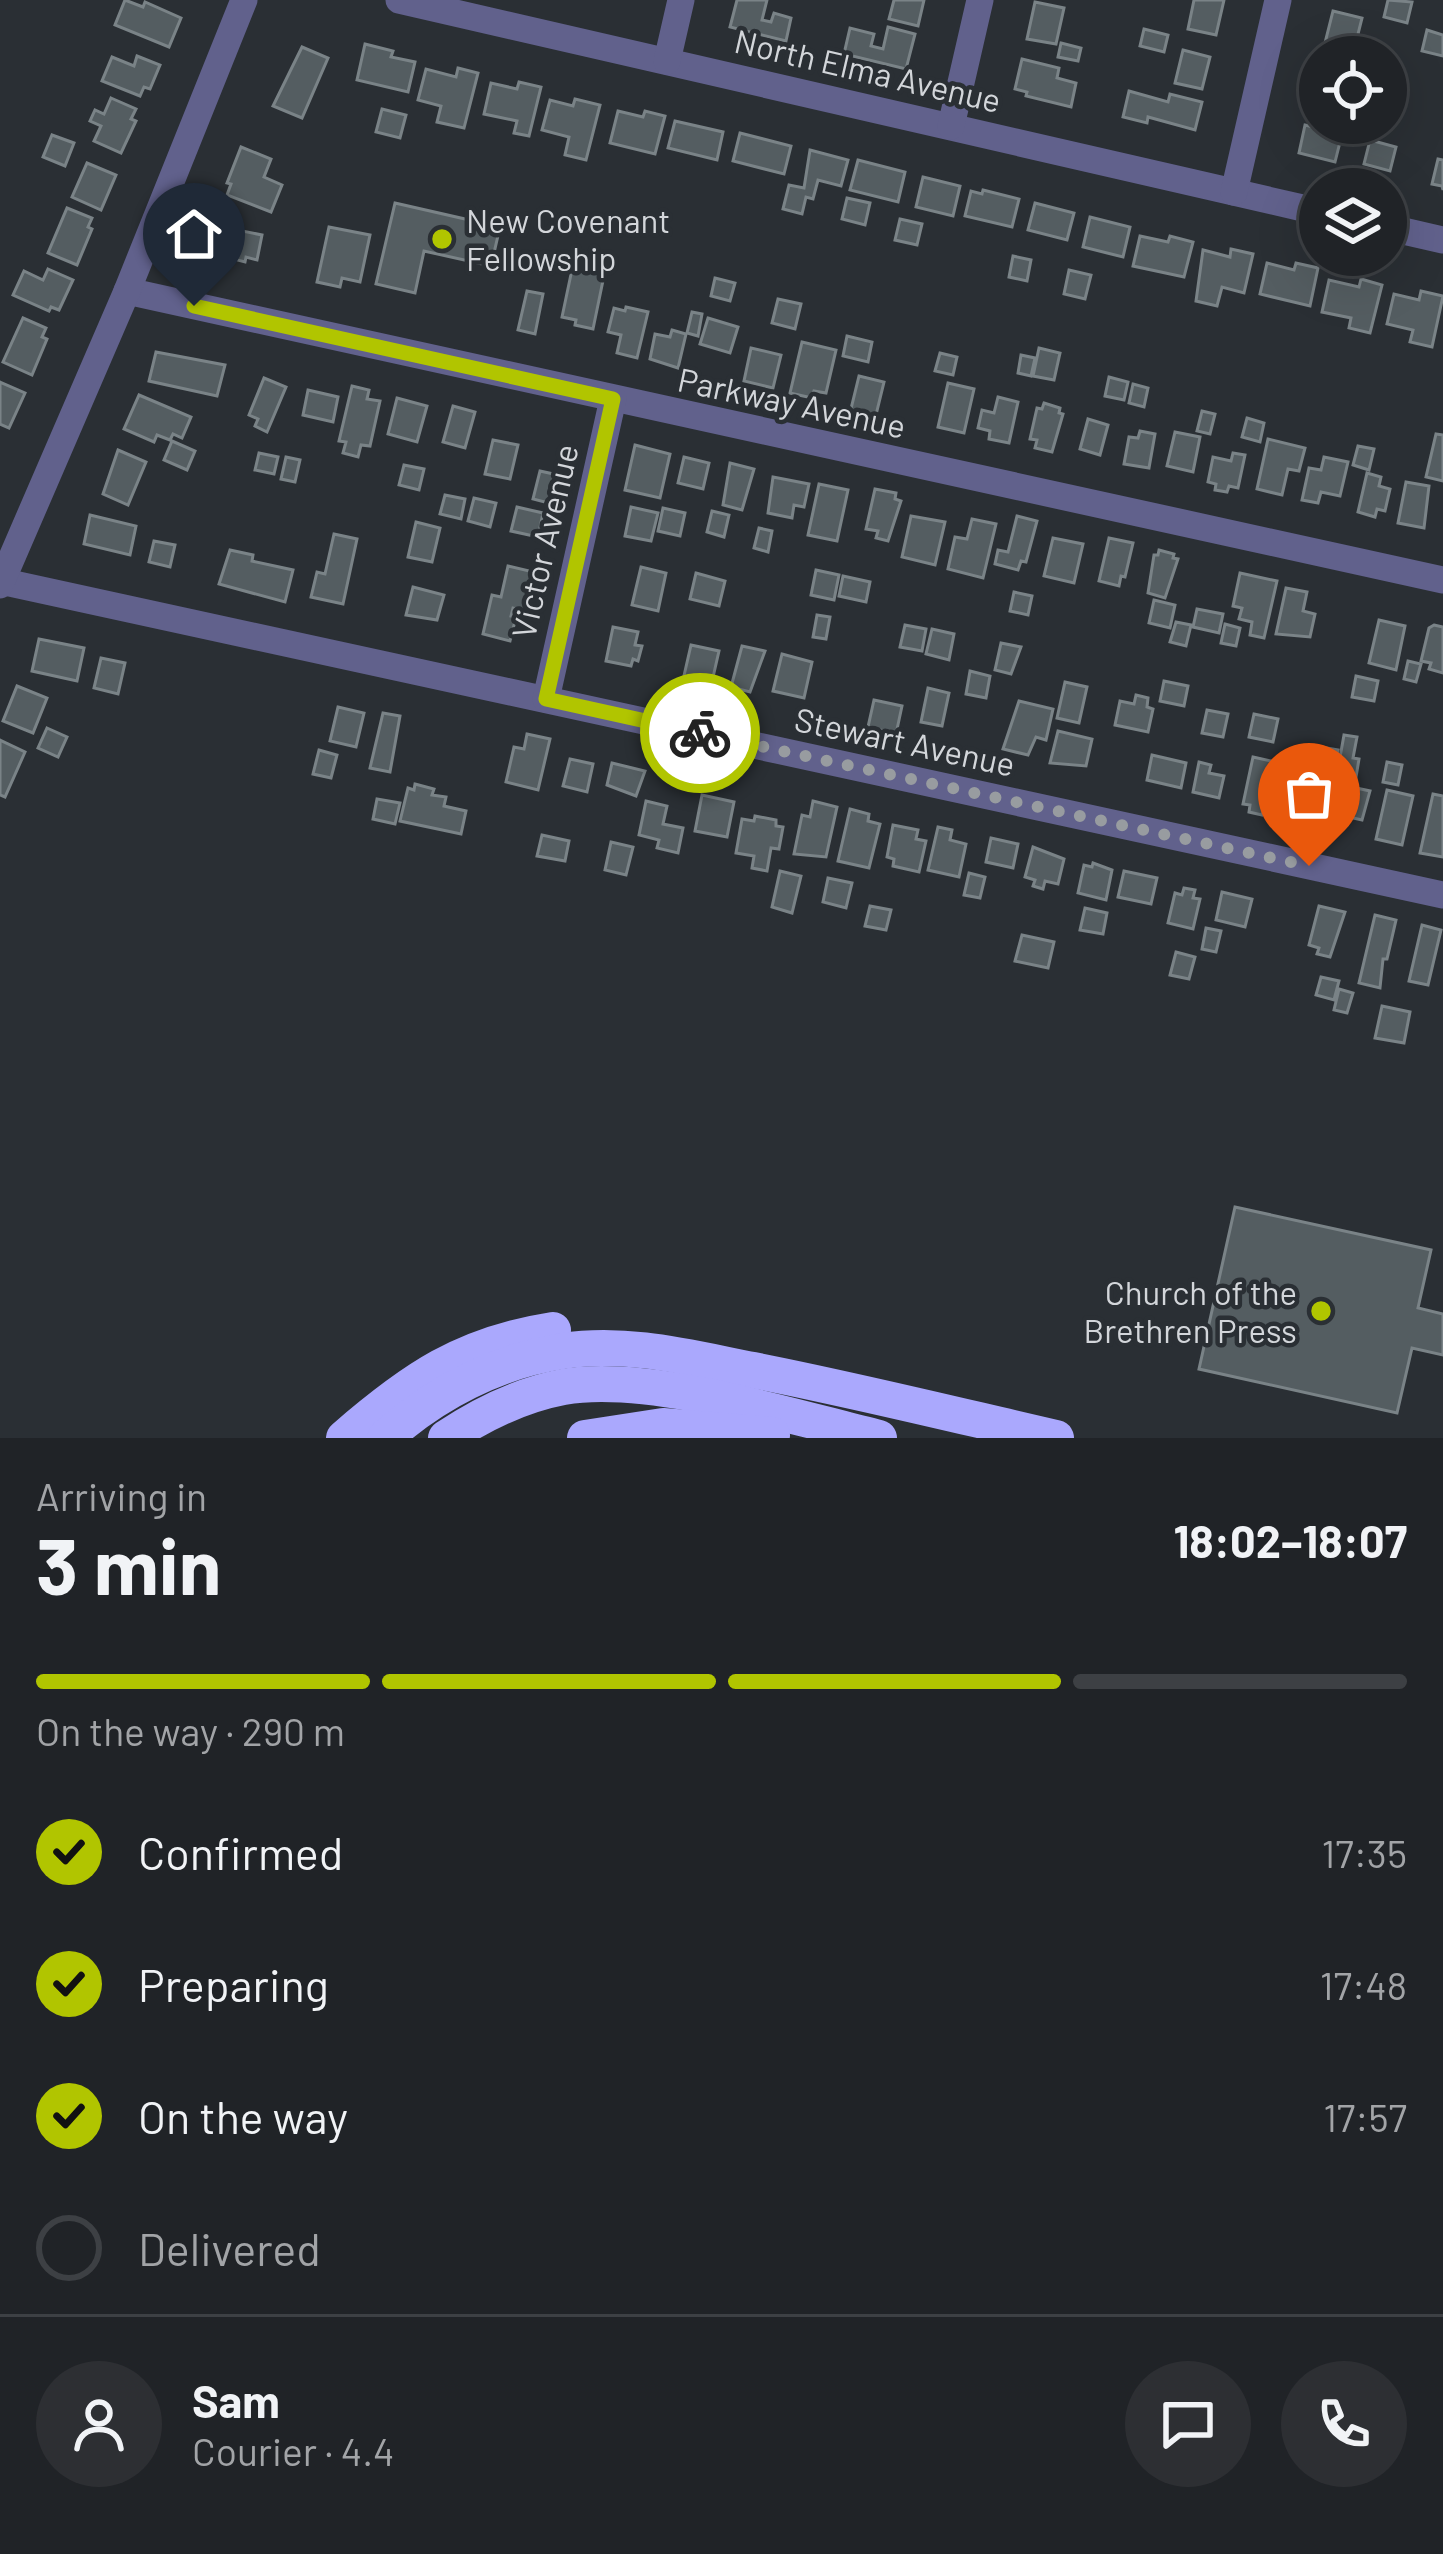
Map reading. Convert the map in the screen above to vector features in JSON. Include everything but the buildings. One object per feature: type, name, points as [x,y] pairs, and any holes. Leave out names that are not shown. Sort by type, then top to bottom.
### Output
[{"type":"highway","points":[[344,1438],[405,1387],[459,1354],[550,1330],[613,1327],[678,1336],[818,1383]]},
{"type":"highway","points":[[385,1438],[456,1387],[500,1368],[566,1350],[638,1349],[818,1383],[1056,1438]]},
{"type":"highway","points":[[446,1438],[486,1413],[537,1394],[615,1384],[656,1388],[879,1438]]},
{"type":"highway","points":[[585,1438],[663,1426],[716,1427],[792,1438]]},
{"type":"street","points":[[0,582],[127,291],[244,0]]},
{"type":"street","name":"North Elma Avenue","points":[[399,0],[1299,207]]},
{"type":"street","points":[[667,61],[681,0]]},
{"type":"street","points":[[951,126],[980,0]]},
{"type":"street","points":[[1234,191],[1279,0]]},
{"type":"street","points":[[1407,232],[1443,240]]},
{"type":"street","name":"Parkway Avenue","points":[[127,291],[1443,580]]},
{"type":"street","name":"Victor Avenue","points":[[546,699],[613,399]]},
{"type":"street","name":"Stewart Avenue","points":[[0,582],[1443,895]]},
{"type":"way so far","points":[[700,733],[1309,866]]},
{"type":"place","name":"New Covenant Fellowship","points":[[442,239]]},
{"type":"place","name":"Church of the Brethren Press","points":[[1321,1311]]},
{"type":"route","points":[[194,306],[613,399],[546,699],[700,733]]}]
